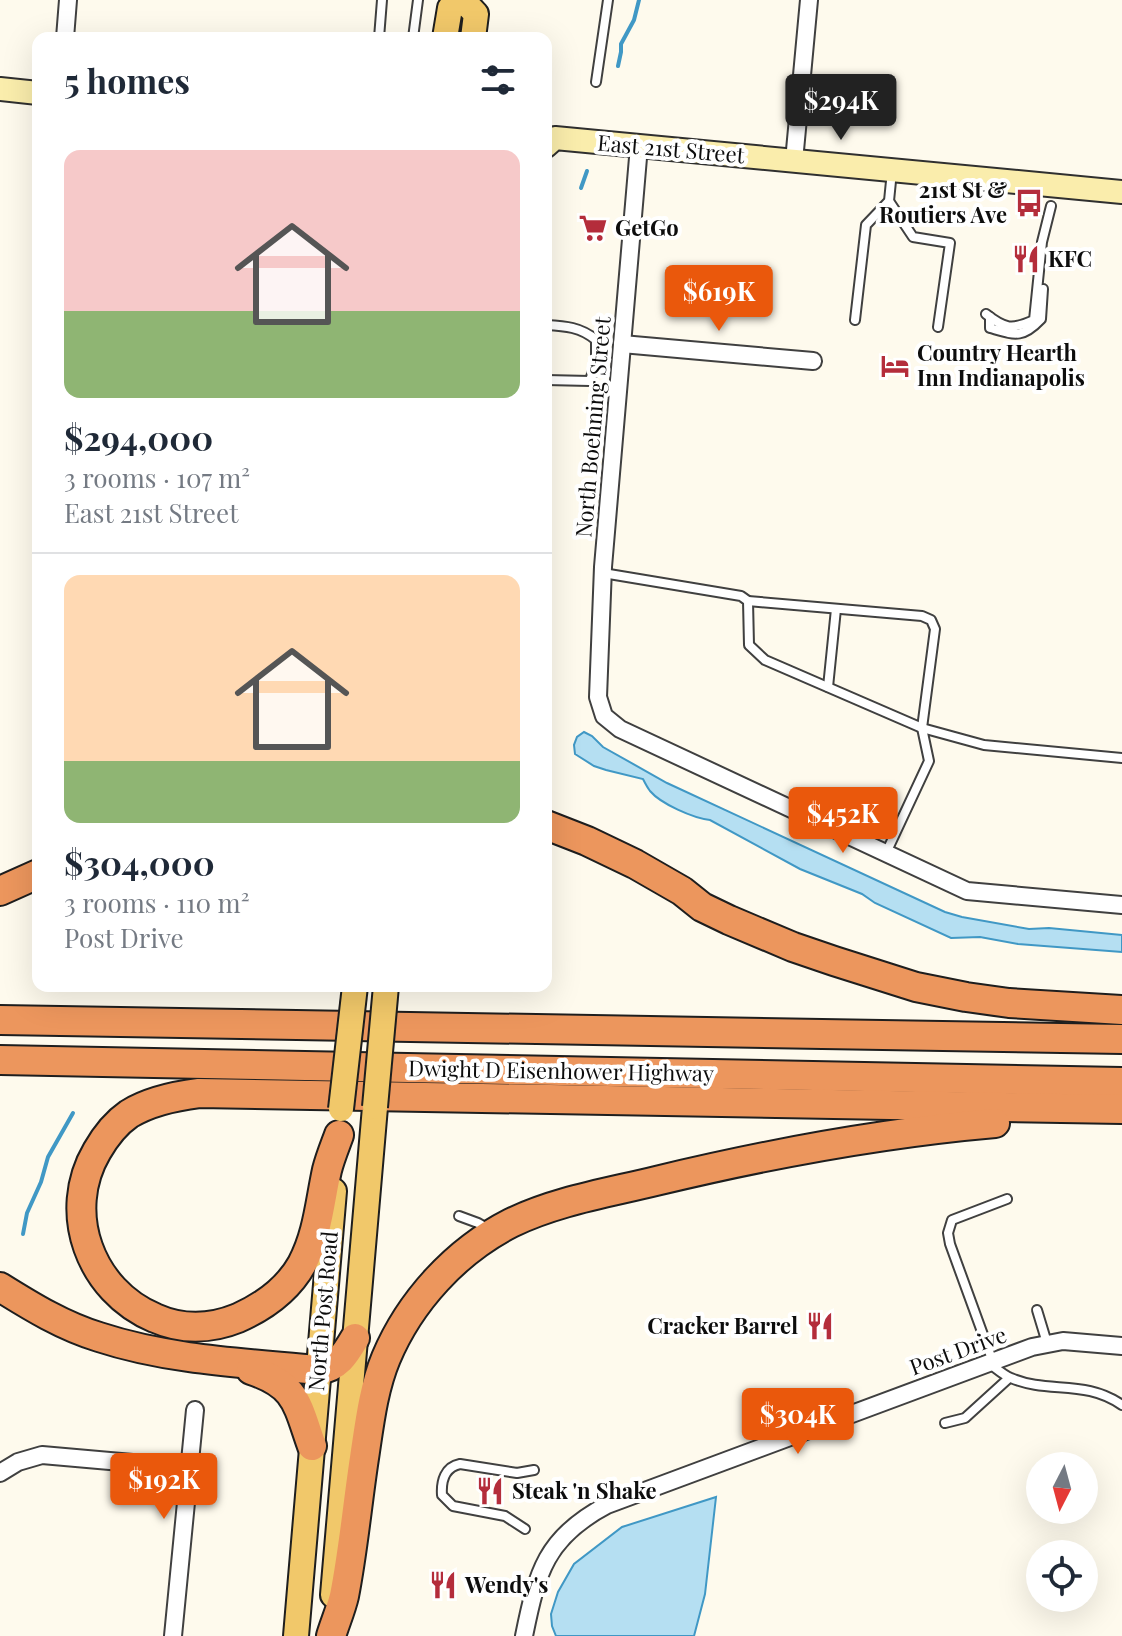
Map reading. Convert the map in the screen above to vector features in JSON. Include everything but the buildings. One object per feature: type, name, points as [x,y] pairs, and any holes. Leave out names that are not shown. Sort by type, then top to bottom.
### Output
[{"type":"highway","points":[[552,827],[635,864],[682,891],[702,907],[729,920],[834,961],[916,987],[966,997],[1009,1003],[1122,1010]]},
{"type":"highway","points":[[0,891],[32,877]]},
{"type":"highway","name":"Dwight D Eisenhower Highway","points":[[0,1020],[1122,1039]]},
{"type":"highway","name":"Dwight D Eisenhower Highway","points":[[0,1060],[1122,1082]]},
{"type":"highway","points":[[340,1122],[312,1241],[302,1264],[286,1287],[271,1300],[253,1311],[209,1327],[167,1323],[148,1316],[122,1299],[108,1283],[89,1250],[80,1213],[91,1160],[106,1135],[128,1115],[177,1095],[1122,1109]]},
{"type":"highway","points":[[330,1636],[343,1597],[367,1436],[385,1361],[401,1328],[431,1286],[460,1258],[494,1233],[555,1205],[808,1147],[974,1125],[1122,1117]]},
{"type":"highway","points":[[0,1287],[50,1317],[97,1337],[145,1350],[318,1370],[340,1361],[355,1338]]},
{"type":"highway","points":[[220,1360],[273,1377],[289,1390],[312,1446]]},
{"type":"main road","points":[[446,32],[450,8],[463,1],[476,14],[474,32]]},
{"type":"main road","points":[[0,89],[32,92]]},
{"type":"main road","name":"East 21st Street","points":[[552,137],[1122,192]]},
{"type":"main road","name":"North Post Road","points":[[296,1636],[340,1122],[354,992]]},
{"type":"main road","name":"North Post Road","points":[[330,1636],[385,992]]},
{"type":"street","points":[[65,32],[68,0]]},
{"type":"street","points":[[794,161],[809,0]]},
{"type":"street","name":"North Boehning Street","points":[[639,146],[603,573],[598,697],[602,712],[609,722],[620,729],[886,853]]},
{"type":"street","points":[[622,344],[813,361]]},
{"type":"street","points":[[886,853],[967,891],[1122,905]]},
{"type":"street","name":"Post Drive","points":[[524,1636],[532,1594],[545,1562],[562,1537],[587,1516],[607,1505],[1047,1343],[1072,1341],[1122,1346]]},
{"type":"street","points":[[173,1636],[195,1410]]},
{"type":"street","points":[[0,1473],[21,1461],[49,1455],[189,1468]]},
{"type":"lane","points":[[380,32],[386,12],[382,0]]},
{"type":"lane","points":[[413,32],[411,14],[418,0]]},
{"type":"lane","points":[[596,82],[608,0]]},
{"type":"lane","points":[[384,32],[390,30]]},
{"type":"lane","points":[[855,320],[866,225],[889,201],[892,170]]},
{"type":"lane","points":[[889,201],[913,237],[950,243],[938,327]]},
{"type":"lane","points":[[988,315],[1002,326],[1020,326],[1034,320],[1042,242],[1051,206]]},
{"type":"lane","points":[[552,325],[587,332],[596,340],[596,360],[590,381],[552,380]]},
{"type":"lane","points":[[603,573],[741,596],[748,601],[922,616],[931,620],[935,629],[922,728],[929,761],[886,853]]},
{"type":"lane","points":[[748,601],[749,645],[765,660],[922,728],[984,745],[1122,758]]},
{"type":"lane","points":[[828,687],[836,609]]},
{"type":"lane","points":[[1007,1199],[952,1220],[948,1233],[991,1362],[1009,1378],[1030,1384],[1096,1391],[1122,1405]]},
{"type":"lane","points":[[459,1216],[494,1233]]},
{"type":"lane","points":[[1037,1310],[1047,1343]]},
{"type":"lane","points":[[945,1423],[965,1418],[1009,1378]]},
{"type":"lane","points":[[525,1529],[505,1516],[453,1506],[442,1495],[442,1484],[450,1469],[460,1464],[517,1473],[534,1470]]},
{"type":"water","points":[[584,732],[603,747],[667,783],[945,912],[1029,929],[1122,935],[1122,952],[1018,944],[980,937],[951,938],[862,894],[800,869],[710,820],[669,805],[650,791],[643,779],[594,766],[575,754],[577,737]]},
{"type":"water","points":[[716,1497],[705,1594],[694,1636],[556,1636],[551,1614],[558,1592],[574,1564],[622,1527]]},
{"type":"waterway","points":[[618,66],[621,44],[634,20],[639,0]]},
{"type":"waterway","points":[[581,188],[587,171]]},
{"type":"waterway","points":[[23,1234],[27,1213],[48,1157],[73,1113]]},
{"type":"place","name":"21st St & Routiers Ave","points":[[1029,203]]},
{"type":"place","name":"GetGo","points":[[593,228]]},
{"type":"place","name":"KFC","points":[[1026,259]]},
{"type":"place","name":"Country Hearth Inn Indianapolis","points":[[895,366]]},
{"type":"place","name":"Cracker Barrel","points":[[820,1326]]},
{"type":"place","name":"Steak 'n Shake","points":[[490,1491]]},
{"type":"place","name":"Wendy's","points":[[443,1585]]}]
